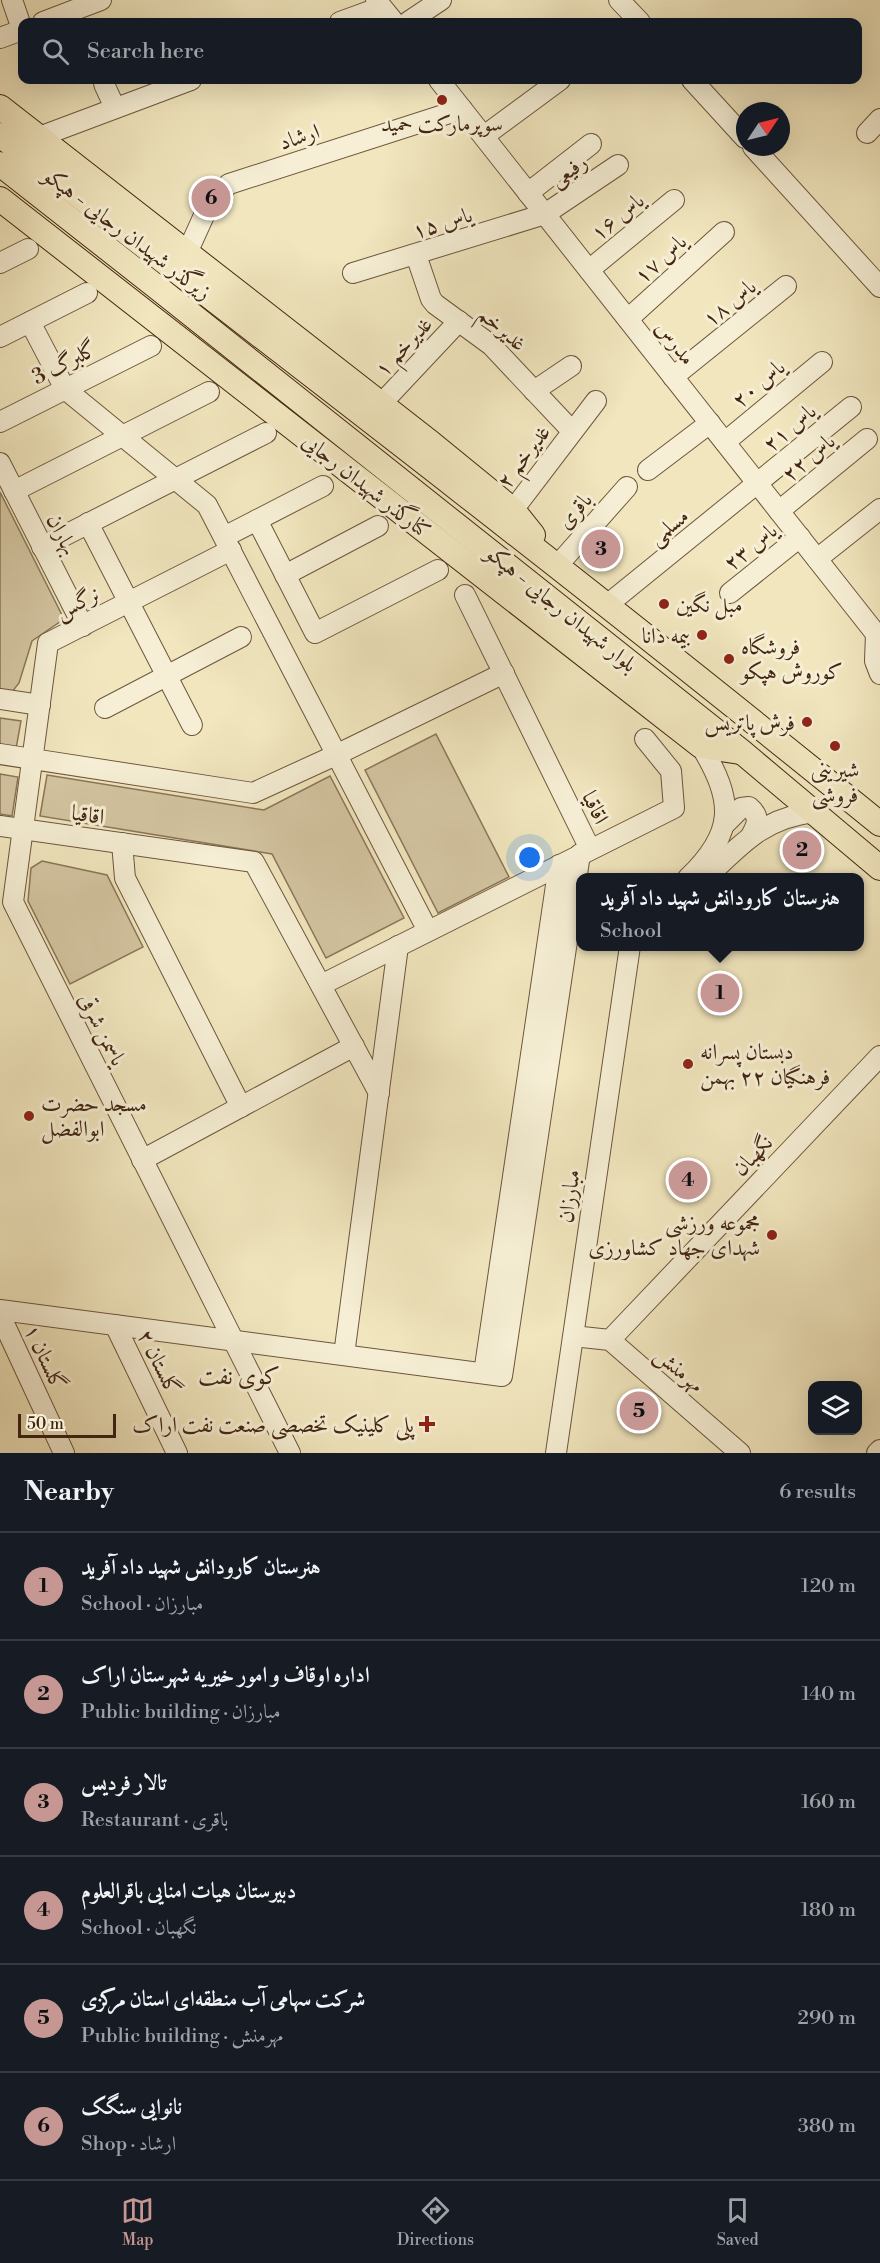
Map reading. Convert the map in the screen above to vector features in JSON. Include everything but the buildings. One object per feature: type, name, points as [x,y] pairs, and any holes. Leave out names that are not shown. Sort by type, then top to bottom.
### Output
[{"type":"main road","points":[[0,107],[381,404],[513,510],[556,566]]},
{"type":"main road","name":"زیرگذر شهیدان رجایی - هپکو","points":[[0,135],[256,331]]},
{"type":"main road","name":"زیرگذر شهیدان رجایی - هپکو","points":[[0,164],[240,353]]},
{"type":"main road","name":"کنارگذر شهیدان رجایی","points":[[0,199],[701,746],[742,752]]},
{"type":"main road","points":[[256,331],[302,343]]},
{"type":"main road","name":"بلوار شهیدان رجایی - هپکو","points":[[256,331],[607,605],[880,824]]},
{"type":"main road","name":"بلوار شهیدان رجایی - هپکو","points":[[240,353],[742,752],[880,868]]},
{"type":"street","points":[[12,0],[18,18]]},
{"type":"street","points":[[54,18],[101,0]]},
{"type":"street","points":[[414,18],[441,0]]},
{"type":"street","points":[[620,0],[636,18]]},
{"type":"street","points":[[348,18],[379,3],[391,18]]},
{"type":"street","points":[[0,38],[18,31]]},
{"type":"street","points":[[104,84],[116,108]]},
{"type":"street","points":[[39,137],[179,84]]},
{"type":"street","name":"مدرس","points":[[442,84],[779,512],[879,635],[875,661],[880,674]]},
{"type":"street","points":[[484,136],[555,84]]},
{"type":"street","points":[[696,84],[736,128]]},
{"type":"street","name":"ارشاد","points":[[187,253],[211,200],[229,184],[462,109]]},
{"type":"street","points":[[528,193],[591,144]]},
{"type":"street","points":[[761,156],[880,287]]},
{"type":"street","name":"رفیعی","points":[[545,214],[618,165]]},
{"type":"street","name":"یاس ۱۶","points":[[589,270],[674,200]]},
{"type":"street","name":"یاس ۱۵","points":[[353,273],[545,214]]},
{"type":"street","name":"یاس ۱۷","points":[[628,320],[723,232]]},
{"type":"street","points":[[0,263],[28,249]]},
{"type":"street","name":"غدیرخم","points":[[416,255],[431,299],[442,310],[491,345],[572,432]]},
{"type":"street","name":"یاس ۱۸","points":[[673,377],[786,286]]},
{"type":"street","points":[[0,337],[87,293]]},
{"type":"street","name":"غدیرخم ۱","points":[[381,404],[459,321]]},
{"type":"street","points":[[30,322],[65,389],[207,505],[428,931]]},
{"type":"street","name":"گلبرگ 3","points":[[0,422],[150,346]]},
{"type":"street","name":"یاس ۲۰","points":[[724,442],[822,362]]},
{"type":"street","points":[[534,392],[571,366]]},
{"type":"street","points":[[14,491],[209,392]]},
{"type":"street","name":"غدیرخم ۲","points":[[513,510],[596,401]]},
{"type":"street","name":"یاس ۲۱","points":[[758,484],[851,407]]},
{"type":"street","points":[[648,470],[710,423]]},
{"type":"street","points":[[42,547],[266,433]]},
{"type":"street","name":"یاس ۲۲","points":[[779,512],[867,439]]},
{"type":"street","name":"بهاران","points":[[0,464],[82,626]]},
{"type":"street","name":"مسلمی","points":[[607,605],[758,484]]},
{"type":"street","name":"نرگس","points":[[24,830],[48,643],[129,602],[227,544],[257,520],[323,486]]},
{"type":"street","name":"باقری","points":[[556,566],[627,487]]},
{"type":"street","points":[[817,559],[880,509]]},
{"type":"street","points":[[257,520],[315,633],[438,570]]},
{"type":"street","points":[[88,523],[192,725]]},
{"type":"street","points":[[285,575],[378,526]]},
{"type":"street","name":"یاس ۲۳","points":[[730,593],[800,537]]},
{"type":"street","points":[[465,595],[504,673]]},
{"type":"street","points":[[105,708],[242,637]]},
{"type":"street","name":"اقاقیا","points":[[0,754],[253,793],[504,673],[585,848],[559,865],[321,985],[254,862],[0,826]]},
{"type":"street","points":[[0,699],[40,705]]},
{"type":"street","points":[[581,873],[585,848],[674,803],[671,771],[645,739]]},
{"type":"street","points":[[701,746],[721,786],[725,824]]},
{"type":"street","points":[[693,873],[709,855],[725,824],[741,808],[750,807],[756,812],[757,825],[751,836]]},
{"type":"street","points":[[711,873],[751,836],[770,824],[795,814],[815,812]]},
{"type":"street","name":"یاسمن شرقی","points":[[24,830],[13,902],[290,1453]]},
{"type":"street","points":[[122,843],[125,878],[241,1107]]},
{"type":"street","points":[[493,1374],[559,865]]},
{"type":"street","points":[[493,1374],[576,899]]},
{"type":"street","points":[[344,1355],[398,946]]},
{"type":"street","name":"مبارزان","points":[[555,1453],[629,951]]},
{"type":"street","name":"مبارزان","points":[[568,1453],[582,1337],[641,951]]},
{"type":"street","points":[[321,985],[379,1093]]},
{"type":"street","points":[[142,1160],[354,1046]]},
{"type":"street","name":"نگهبان","points":[[610,1340],[880,1056]]},
{"type":"street","points":[[0,1310],[493,1374]]},
{"type":"street","name":"گلستان ۱","points":[[0,1315],[64,1453]]},
{"type":"street","name":"گلستان ۲","points":[[115,1324],[177,1453]]},
{"type":"street","points":[[582,1337],[610,1340]]},
{"type":"street","name":"مهرمنش","points":[[610,1340],[740,1453]]},
{"type":"street","points":[[877,1453],[880,1450]]},
{"type":"shaded area","points":[[0,492],[64,619],[32,641],[19,683],[12,692],[0,690]]},
{"type":"shaded area","points":[[0,718],[21,721],[16,749],[0,747]]},
{"type":"shaded area","points":[[436,734],[509,877],[438,913],[365,770]]},
{"type":"shaded area","points":[[0,774],[18,777],[12,816],[0,814]]},
{"type":"shaded area","points":[[47,775],[264,810],[330,776],[404,918],[326,958],[272,854],[40,816]]},
{"type":"shaded area","points":[[42,861],[107,875],[143,947],[70,984],[28,901],[31,868]]},
{"type":"place","name":"سوپرمارکت حمید","points":[[442,100]]},
{"type":"place","name":"نانوایی سنگک","points":[[211,198]]},
{"type":"place","name":"تالار فردیس","points":[[601,549]]},
{"type":"place","name":"مبل نگین","points":[[664,604]]},
{"type":"place","name":"بیمه دانا","points":[[702,635]]},
{"type":"place","name":"فروشگاه کوروش هپکو","points":[[729,659]]},
{"type":"place","name":"فرش پاتریس","points":[[807,722]]},
{"type":"place","name":"شیرینی فروشی","points":[[835,746]]},
{"type":"place","name":"اداره اوقاف و امور خیریه شهرستان اراک","points":[[802,850]]},
{"type":"place","name":"هنرستان کارودانش شهید داد آفرید","points":[[720,993]]},
{"type":"place","name":"دبستان پسرانه فرهنگیان ۲۲ بهمن","points":[[688,1064]]},
{"type":"place","name":"مسجد حضرت ابوالفضل","points":[[29,1116]]},
{"type":"place","name":"دبیرستان هیات امنایی باقرالعلوم","points":[[688,1180]]},
{"type":"place","name":"مجموعه ورزشی شهدای جهاد کشاورزی","points":[[772,1235]]},
{"type":"place","name":"شرکت سهامی آب منطقه‌ای استان مرکزی","points":[[639,1411]]},
{"type":"place","name":"پلی کلینیک تخصصی صنعت نفت اراک","points":[[427,1424]]},
{"type":"district","name":"کوی نفت","points":[[239,1376]]}]
